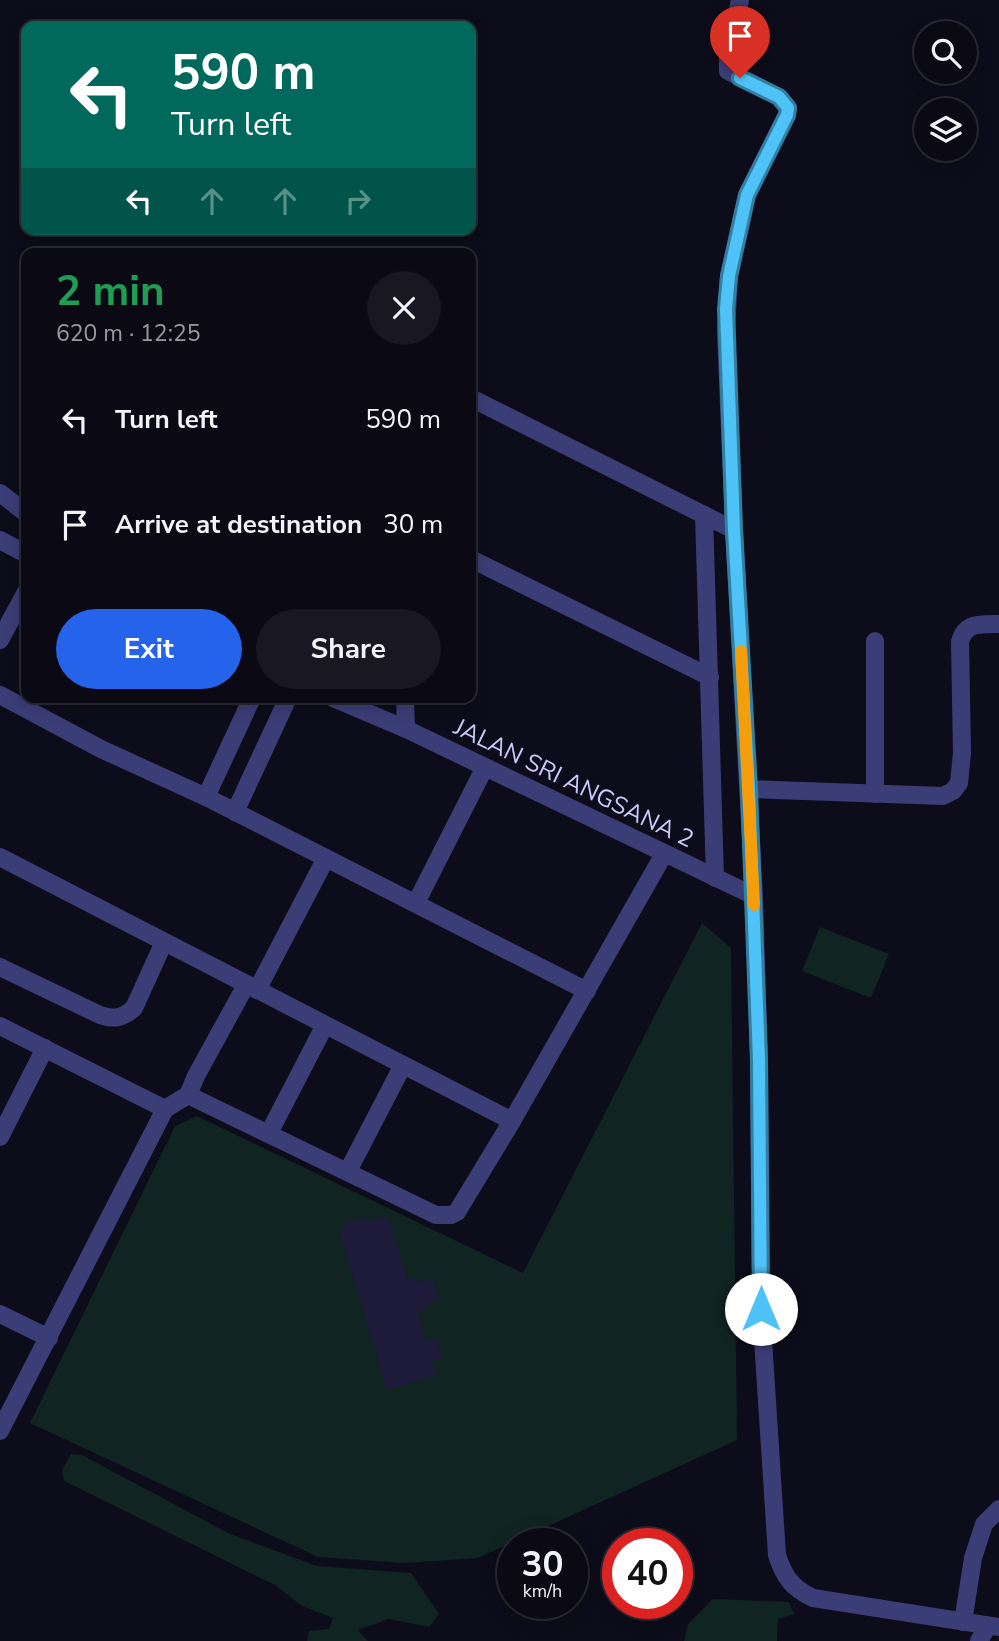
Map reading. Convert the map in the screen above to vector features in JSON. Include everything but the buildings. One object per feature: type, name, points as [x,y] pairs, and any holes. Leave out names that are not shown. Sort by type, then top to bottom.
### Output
[{"type":"street","points":[[740,0],[728,56],[728,71],[779,97],[788,108],[747,195],[729,276],[726,331],[754,896],[759,1060],[761,1309],[777,1555],[789,1582],[813,1598],[963,1622],[989,1631]]},
{"type":"street","points":[[476,401],[734,530]]},
{"type":"street","points":[[0,493],[21,509]]},
{"type":"street","points":[[704,515],[715,878]]},
{"type":"street","points":[[0,540],[21,551]]},
{"type":"street","points":[[476,561],[710,677]]},
{"type":"street","points":[[0,640],[21,602]]},
{"type":"street","points":[[749,789],[943,796],[953,791],[959,783],[962,753],[962,632],[979,624],[999,624]]},
{"type":"street","points":[[875,794],[876,641]]},
{"type":"street","points":[[0,695],[587,991]]},
{"type":"street","points":[[206,797],[250,703]]},
{"type":"street","points":[[234,812],[286,703]]},
{"type":"street","name":"JALAN SRI ANGSANA 2","points":[[345,703],[406,729],[754,896]]},
{"type":"street","points":[[405,703],[406,729]]},
{"type":"street","points":[[416,903],[485,767]]},
{"type":"street","points":[[188,1095],[436,1214],[451,1215],[457,1212],[664,854]]},
{"type":"street","points":[[0,857],[512,1121]]},
{"type":"street","points":[[0,1431],[165,1109],[188,1095],[196,1076],[252,987],[326,858]]},
{"type":"street","points":[[0,967],[100,1015],[117,1018],[126,1016],[134,1008],[164,942]]},
{"type":"street","points":[[269,1133],[325,1025]]},
{"type":"street","points":[[0,1026],[165,1109]]},
{"type":"street","points":[[0,1137],[45,1048]]},
{"type":"street","points":[[348,1171],[403,1065]]},
{"type":"street","points":[[0,1314],[49,1338]]},
{"type":"street","points":[[963,1622],[973,1558],[984,1524],[999,1509]]},
{"type":"green space","points":[[702,923],[731,948],[737,1440],[544,1528],[497,1528],[497,1549],[478,1558],[404,1563],[318,1557],[30,1423],[175,1126],[197,1116],[523,1273]]},
{"type":"green space","points":[[820,927],[889,954],[871,998],[802,971]]},
{"type":"green space","points":[[71,1454],[82,1455],[228,1533],[317,1566],[411,1573],[439,1614],[429,1627],[389,1619],[358,1630],[368,1641],[307,1641],[309,1631],[329,1629],[333,1618],[302,1606],[275,1585],[64,1481],[62,1470]]},
{"type":"green space","points":[[713,1599],[789,1602],[794,1614],[778,1619],[777,1641],[684,1641],[688,1624]]},
{"type":"slow traffic","points":[[741,651],[754,905]]},
{"type":"route","points":[[740,78],[779,97],[788,108],[747,195],[729,276],[726,309],[759,1060],[761,1309]]}]
